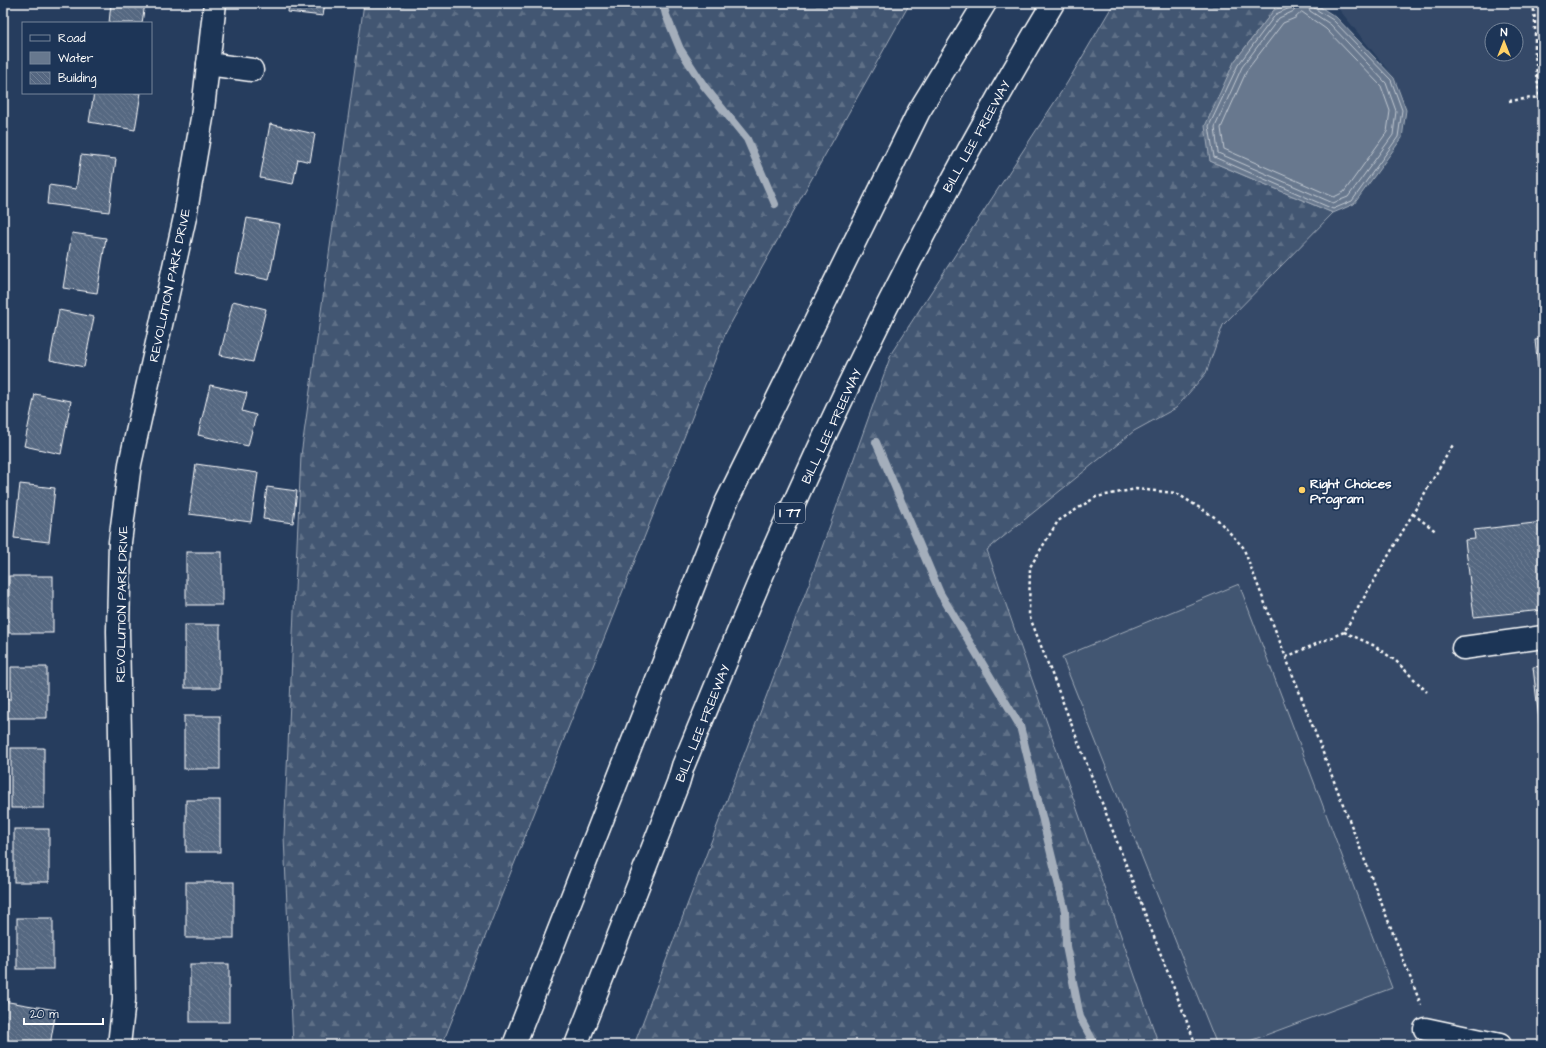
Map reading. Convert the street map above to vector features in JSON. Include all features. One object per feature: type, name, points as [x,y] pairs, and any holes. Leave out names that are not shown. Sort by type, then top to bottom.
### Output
[{"type":"main road","name":"REVOLUTION PARK DRIVE","points":[[119,1045],[124,1000],[118,631],[120,542],[130,464],[185,217],[202,118],[215,3]]},
{"type":"main road","points":[[514,1045],[726,503],[920,111],[985,3]]},
{"type":"main road","name":"BILL LEE FREEWAY","points":[[576,1045],[695,737],[770,557],[850,382],[942,197],[1014,67],[1053,3]]},
{"type":"main road","points":[[208,64],[252,70]]},
{"type":"main road","points":[[1463,648],[1543,637]]},
{"type":"main road","points":[[1425,1029],[1500,1045]]},
{"type":"path","points":[[1533,3],[1535,20],[1535,55],[1543,133]]},
{"type":"path","points":[[1535,55],[1543,54]]},
{"type":"path","points":[[1509,101],[1539,97]]},
{"type":"path","points":[[1286,657],[1344,632],[1454,443]]},
{"type":"path","points":[[1196,1045],[1029,615],[1030,566],[1058,522],[1096,497],[1136,489],[1176,493],[1216,518],[1243,547],[1421,1005],[1425,1029]]},
{"type":"path","points":[[1412,514],[1437,532]]},
{"type":"path","points":[[1344,632],[1373,645],[1396,660],[1427,692]]},
{"type":"shaded area","name":"Right Choices Program","points":[[1334,3],[1543,3],[1543,1045],[1159,1045],[987,549],[1134,431],[1176,408],[1206,373],[1223,325],[1333,213],[1354,204],[1394,78]]},
{"type":"green space","points":[[364,3],[910,3],[726,332],[442,1045],[293,1045],[284,836],[301,455]]},
{"type":"green space","points":[[1114,3],[1277,3],[1274,10],[1234,62],[1210,161],[1333,213],[1223,325],[1206,373],[1176,408],[1134,431],[987,550],[1159,1045],[634,1045],[810,581],[892,352],[1067,83]]},
{"type":"green space","points":[[1239,584],[1392,988],[1239,1045],[1217,1045],[1062,657]]},
{"type":"water","points":[[1292,3],[1314,3],[1336,17],[1394,78],[1406,110],[1402,138],[1354,204],[1333,213],[1210,161],[1205,126],[1234,62],[1274,10]]},
{"type":"building","points":[[111,3],[145,3],[142,22],[109,22]]},
{"type":"building","points":[[289,3],[325,3],[323,16],[288,12]]},
{"type":"building","points":[[94,94],[141,94],[135,130],[89,122]]},
{"type":"building","points":[[270,124],[315,134],[310,162],[298,159],[293,184],[260,178]]},
{"type":"building","points":[[81,155],[116,159],[109,212],[47,204],[49,185],[76,189]]},
{"type":"building","points":[[247,218],[280,224],[269,280],[236,273]]},
{"type":"building","points":[[72,233],[106,238],[97,293],[63,288]]},
{"type":"building","points":[[233,301],[266,309],[253,362],[220,355]]},
{"type":"building","points":[[59,310],[94,317],[84,367],[50,360]]},
{"type":"building","points":[[1543,339],[1543,366],[1538,367],[1535,340]]},
{"type":"building","points":[[210,385],[247,393],[242,411],[256,415],[248,446],[198,435]]},
{"type":"building","points":[[35,394],[71,401],[61,454],[24,446]]},
{"type":"building","points":[[196,464],[258,473],[251,522],[189,514]]},
{"type":"building","points":[[20,484],[55,488],[49,542],[14,538]]},
{"type":"building","points":[[267,487],[297,491],[293,523],[263,519]]},
{"type":"building","points":[[1543,522],[1543,610],[1474,617],[1465,540],[1475,539],[1474,530]]},
{"type":"building","points":[[186,552],[222,552],[222,605],[186,605]]},
{"type":"building","points":[[9,576],[53,576],[53,633],[9,633]]},
{"type":"building","points":[[185,625],[220,625],[220,688],[185,688]]},
{"type":"building","points":[[1543,666],[1543,756],[1533,667]]},
{"type":"building","points":[[11,667],[47,667],[47,718],[3,718],[3,699],[11,699]]},
{"type":"building","points":[[184,716],[220,716],[220,769],[184,769]]},
{"type":"building","points":[[11,748],[44,748],[44,808],[11,808]]},
{"type":"building","points":[[186,800],[220,800],[220,852],[186,852]]},
{"type":"building","points":[[14,829],[49,829],[49,882],[14,882]]},
{"type":"building","points":[[186,882],[234,882],[234,938],[186,938]]},
{"type":"building","points":[[17,918],[53,918],[53,969],[17,969]]},
{"type":"building","points":[[190,964],[229,964],[229,1022],[190,1022]]},
{"type":"building","points":[[3,1001],[56,1010],[50,1045],[3,1045]]},
{"type":"waterway","points":[[663,3],[666,15],[680,49],[704,86],[747,139],[775,204]]},
{"type":"waterway","points":[[876,442],[940,593],[1020,726],[1065,911],[1066,946],[1080,1017],[1095,1045]]},
{"type":"place","name":"Right Choices Program","points":[[1302,490]]}]
